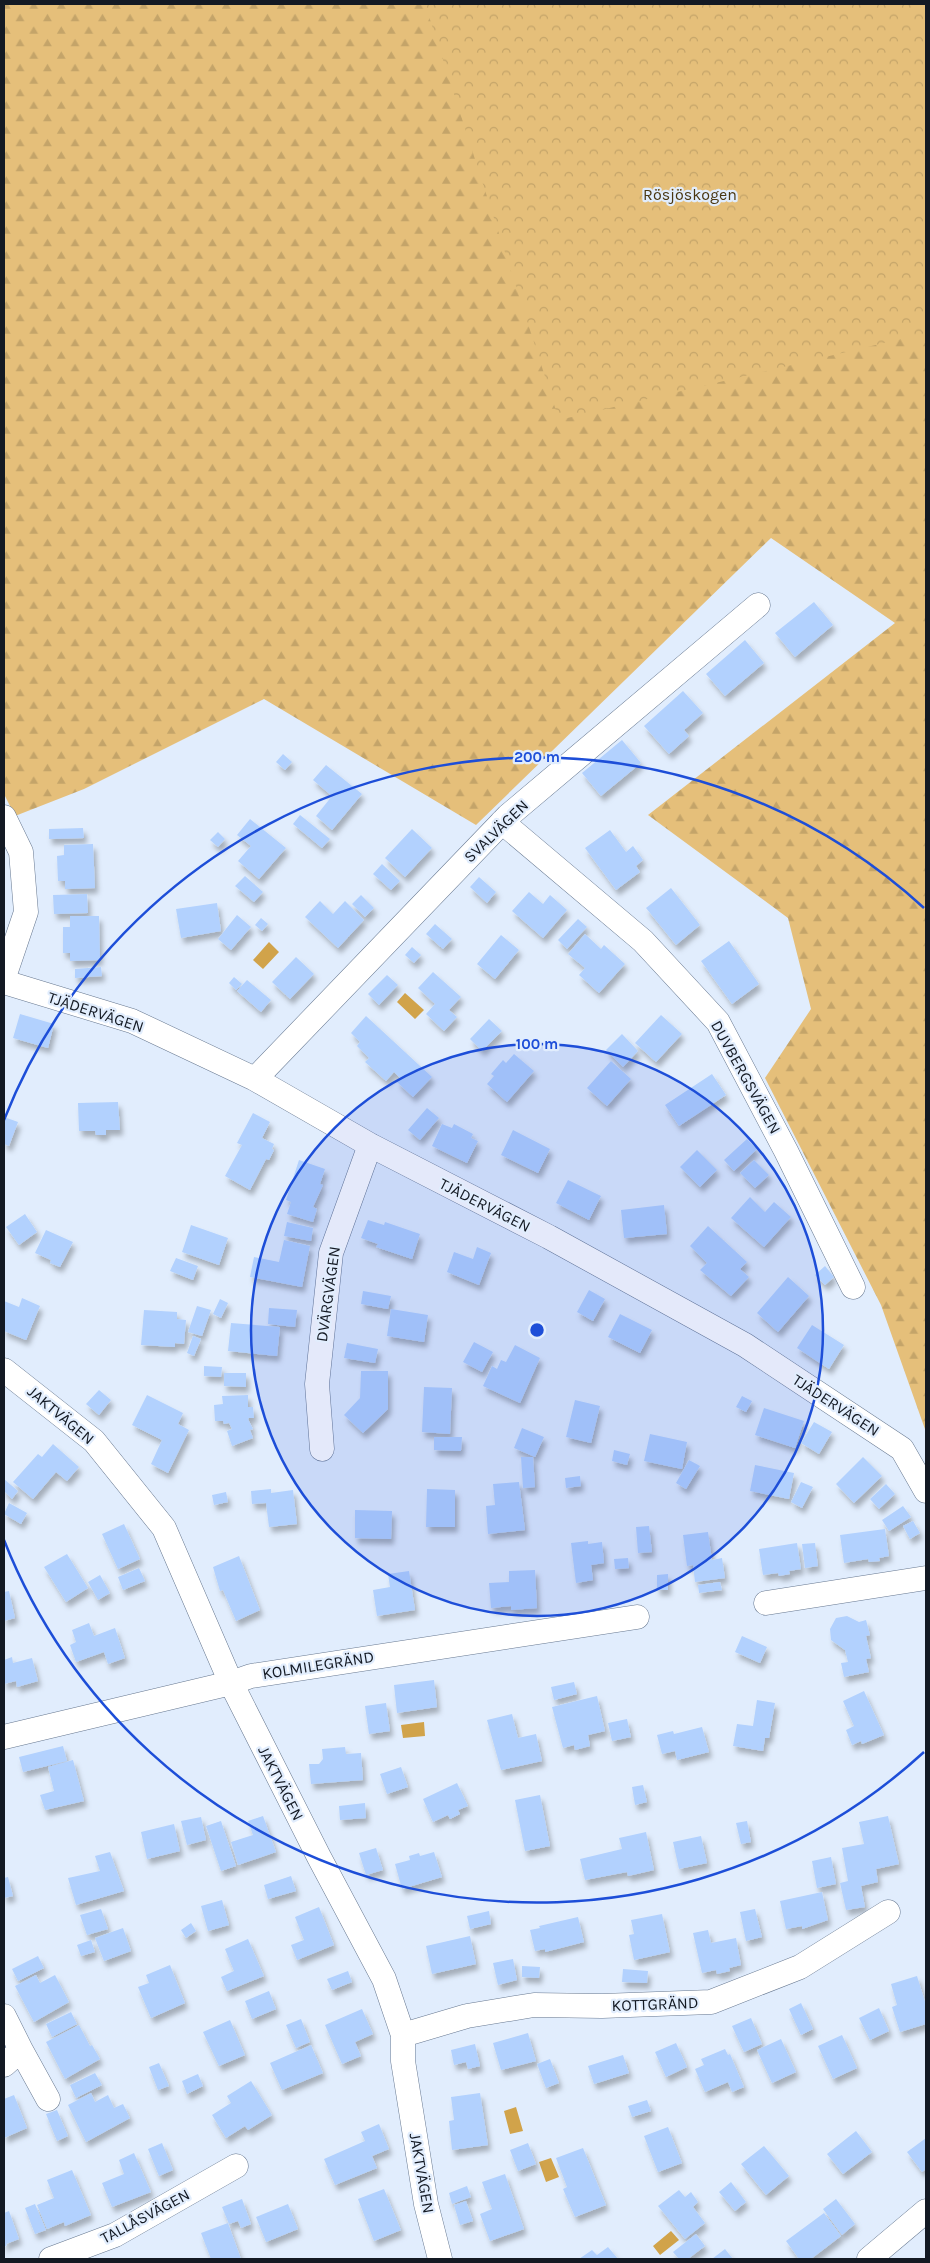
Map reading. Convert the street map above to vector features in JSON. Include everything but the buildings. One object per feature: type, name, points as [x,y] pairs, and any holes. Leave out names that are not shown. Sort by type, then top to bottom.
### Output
[{"type":"street","name":"SVALVÄGEN","points":[[255,1080],[502,822],[758,605]]},
{"type":"street","points":[[4,817],[21,852],[26,912],[4,978]]},
{"type":"street","name":"DUVBERGSVÄGEN","points":[[502,822],[643,941],[718,1022],[786,1151],[853,1287]]},
{"type":"street","name":"TJÄDERVÄGEN","points":[[4,982],[132,1021],[255,1080],[370,1145],[549,1237],[745,1345],[902,1449],[926,1491]]},
{"type":"street","name":"DVÄRGVÄGEN","points":[[322,1449],[317,1384],[331,1253],[370,1145]]},
{"type":"street","name":"JAKTVÄGEN","points":[[4,1370],[94,1441],[164,1528],[231,1683],[319,1857],[384,1979],[403,2035],[403,2061],[426,2204],[440,2259]]},
{"type":"street","points":[[766,1603],[926,1578]]},
{"type":"street","name":"KOLMILEGRÄND","points":[[4,1737],[231,1683],[251,1676],[637,1617]]},
{"type":"street","name":"KOTTGRÄND","points":[[403,2035],[467,2016],[534,2005],[602,2006],[711,2002],[800,1967],[888,1912]]},
{"type":"street","points":[[4,2016],[48,2099]]},
{"type":"street","points":[[4,2066],[21,2050]]},
{"type":"street","name":"TALLÅSVÄGEN","points":[[51,2259],[115,2235],[236,2166]]},
{"type":"street","points":[[868,2259],[892,2252],[926,2211]]},
{"type":"green space","points":[[4,4],[926,4],[926,1432],[881,1305],[765,1078],[811,1009],[788,918],[648,815],[895,623],[771,538],[476,825],[264,699],[84,789],[15,816],[4,794]]},
{"type":"green space","name":"Rösjöskogen","points":[[425,4],[926,4],[926,333],[559,420]]},
{"type":"shaded area","points":[[269,942],[279,952],[263,969],[253,960]]},
{"type":"shaded area","points":[[405,993],[424,1010],[415,1019],[397,1002]]},
{"type":"shaded area","points":[[424,1722],[425,1736],[403,1738],[401,1725]]},
{"type":"shaded area","points":[[516,2107],[523,2131],[510,2134],[504,2111]]},
{"type":"shaded area","points":[[551,2158],[559,2177],[546,2182],[539,2162]]},
{"type":"shaded area","points":[[671,2231],[679,2240],[660,2255],[653,2246]]}]
